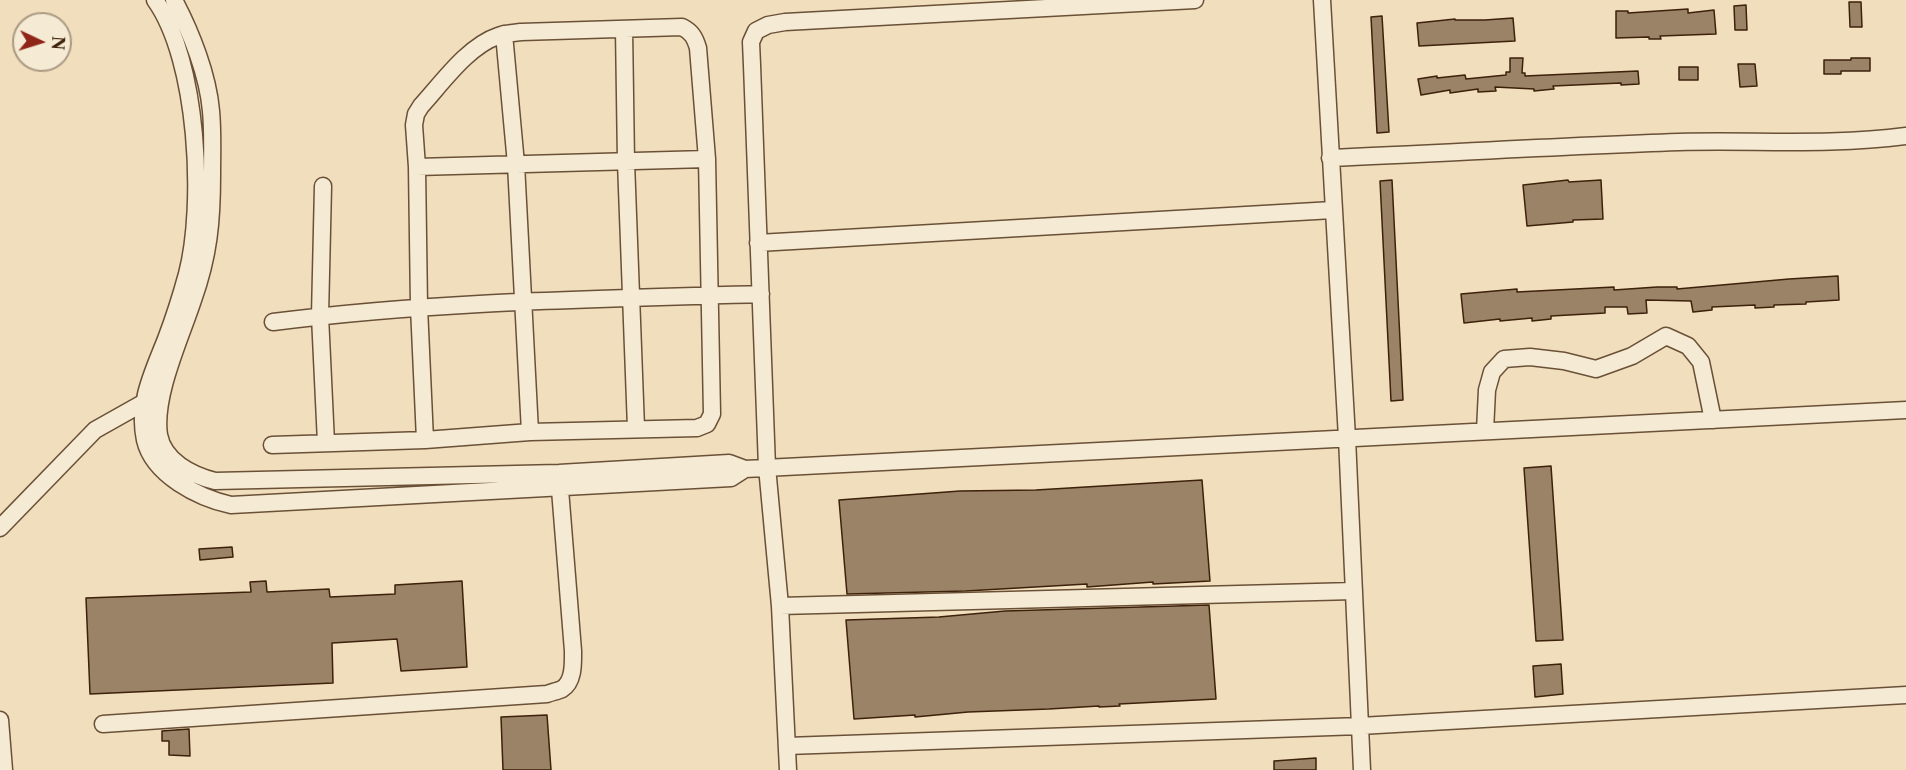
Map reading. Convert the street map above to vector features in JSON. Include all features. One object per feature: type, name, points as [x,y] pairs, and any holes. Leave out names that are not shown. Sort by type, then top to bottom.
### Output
[{"type":"lane","points":[[155,0],[180,56],[193,115],[196,151],[196,210],[187,273],[143,403],[144,437],[148,451],[156,463],[195,494],[231,505],[559,480]]},
{"type":"lane","points":[[174,0],[184,18],[196,52],[211,109],[212,215],[203,273],[160,399],[158,427],[162,446],[173,460],[200,477],[215,481],[731,478],[745,469],[767,467],[1906,410]]},
{"type":"lane","points":[[788,770],[780,606],[767,467],[751,42],[756,31],[768,25],[785,22],[1195,0]]},
{"type":"lane","points":[[1322,0],[1347,438],[1362,770]]},
{"type":"lane","points":[[272,445],[425,440],[530,432],[697,428],[707,424],[711,419],[711,296],[707,159],[698,48],[690,31],[682,27],[504,34],[483,42],[470,53],[421,106],[416,114],[414,125],[425,440]]},
{"type":"lane","points":[[624,29],[626,162],[636,428]]},
{"type":"lane","points":[[504,34],[516,164],[530,432]]},
{"type":"lane","points":[[1330,158],[1681,142],[1861,141],[1906,136]]},
{"type":"lane","points":[[417,167],[707,159]]},
{"type":"lane","points":[[323,186],[320,316],[326,443]]},
{"type":"lane","points":[[758,243],[1333,210]]},
{"type":"lane","points":[[273,322],[419,307],[524,301],[761,294]]},
{"type":"lane","points":[[1485,431],[1487,390],[1492,372],[1504,359],[1530,357],[1564,361],[1596,369],[1632,357],[1666,336],[1688,346],[1701,362],[1713,420]]},
{"type":"lane","points":[[0,528],[95,430],[143,403],[160,399]]},
{"type":"lane","points":[[103,724],[548,693],[563,688],[570,679],[573,668],[573,651],[559,480]]},
{"type":"lane","points":[[780,606],[1354,591]]},
{"type":"lane","points":[[787,746],[1360,726],[1906,695]]},
{"type":"lane","points":[[0,720],[4,770]]},
{"type":"building","points":[[1849,2],[1861,2],[1862,27],[1850,27]]},
{"type":"building","points":[[1746,5],[1747,30],[1735,30],[1734,6]]},
{"type":"building","points":[[1688,9],[1688,13],[1714,10],[1716,34],[1660,36],[1661,39],[1616,38],[1616,11],[1628,11],[1628,13]]},
{"type":"building","points":[[1382,16],[1389,132],[1377,133],[1371,17]]},
{"type":"building","points":[[1513,18],[1515,41],[1419,46],[1417,23],[1455,19]]},
{"type":"building","points":[[1510,58],[1523,58],[1522,73],[1525,73],[1525,76],[1638,71],[1639,84],[1553,86],[1554,89],[1534,91],[1534,89],[1495,87],[1496,91],[1478,92],[1478,89],[1450,93],[1450,90],[1421,95],[1418,79],[1465,75],[1466,79],[1506,75],[1506,72],[1510,72]]},
{"type":"building","points":[[1851,58],[1870,58],[1870,71],[1841,71],[1841,74],[1824,74],[1824,60],[1851,60]]},
{"type":"building","points":[[1738,64],[1755,64],[1757,86],[1740,87]]},
{"type":"building","points":[[1679,67],[1698,67],[1698,80],[1679,80]]},
{"type":"building","points":[[1392,180],[1403,400],[1391,401],[1380,181]]},
{"type":"building","points":[[1568,180],[1569,182],[1601,180],[1603,219],[1527,226],[1523,185]]},
{"type":"building","points":[[1838,276],[1839,300],[1774,305],[1774,307],[1755,308],[1755,305],[1712,307],[1712,310],[1693,312],[1691,301],[1646,300],[1647,313],[1628,314],[1627,307],[1605,307],[1605,313],[1551,316],[1551,319],[1532,321],[1532,318],[1464,323],[1461,294],[1517,289],[1517,292],[1614,287],[1614,290],[1657,287],[1677,287],[1677,289]]},
{"type":"building","points":[[1551,466],[1563,640],[1536,641],[1524,468]]},
{"type":"building","points":[[1202,480],[1210,581],[847,594],[839,500],[960,491],[1036,490]]},
{"type":"building","points":[[232,547],[233,557],[200,560],[199,549]]},
{"type":"building","points":[[266,581],[267,592],[329,589],[330,597],[395,594],[395,585],[462,581],[467,667],[401,671],[397,639],[332,643],[333,683],[90,694],[86,598],[251,592],[250,582]]},
{"type":"building","points":[[1209,605],[1216,699],[854,719],[846,620],[939,617],[1005,611]]},
{"type":"building","points":[[1561,664],[1563,694],[1535,697],[1533,666]]},
{"type":"building","points":[[547,715],[551,770],[503,770],[501,717]]},
{"type":"building","points":[[189,729],[190,756],[169,755],[169,741],[162,741],[162,731]]},
{"type":"building","points":[[1316,758],[1316,770],[1274,770],[1274,761]]}]
